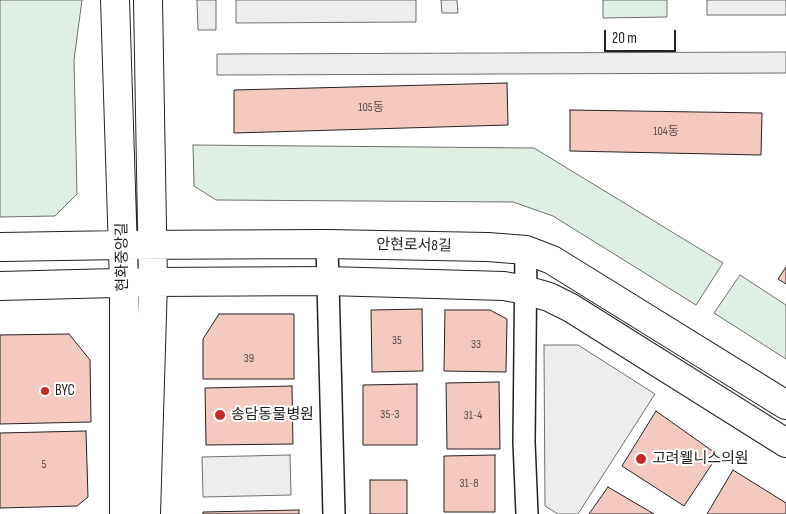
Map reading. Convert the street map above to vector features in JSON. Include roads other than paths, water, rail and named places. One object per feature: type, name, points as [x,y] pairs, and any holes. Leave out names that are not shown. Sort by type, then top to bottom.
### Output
[{"type":"street","name":"현화중앙길","points":[[115,0],[124,283],[124,514]]},
{"type":"street","points":[[146,514],[153,282],[148,0]]},
{"type":"street","name":"안현로서8길","points":[[0,247],[123,244],[326,244],[488,247],[526,250],[552,260],[786,405]]},
{"type":"street","points":[[326,244],[334,514]]},
{"type":"street","points":[[526,250],[524,442],[527,514]]},
{"type":"street","points":[[0,286],[153,282],[328,281],[504,286],[525,290],[548,297],[571,308],[786,443]]},
{"type":"place","name":"BYC","points":[[45,391]]},
{"type":"place","name":"송담동물병원","points":[[220,415]]},
{"type":"place","name":"고려웰니스의원","points":[[641,459]]}]
